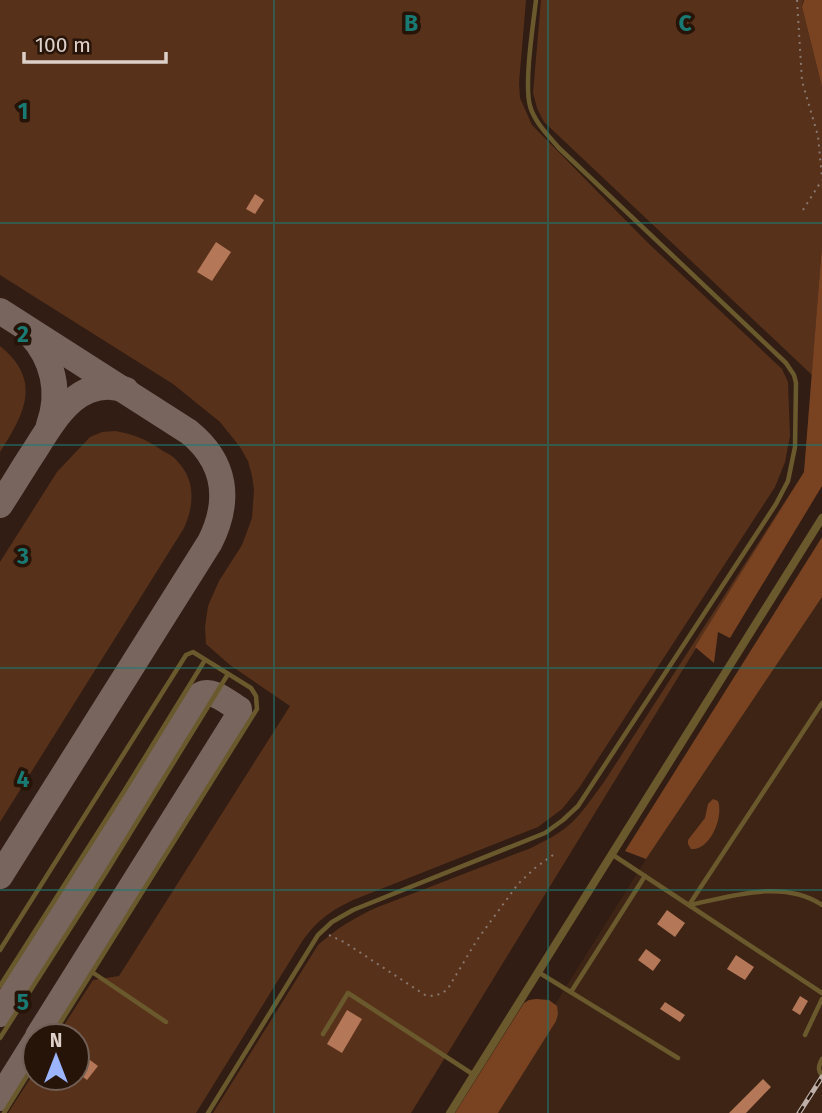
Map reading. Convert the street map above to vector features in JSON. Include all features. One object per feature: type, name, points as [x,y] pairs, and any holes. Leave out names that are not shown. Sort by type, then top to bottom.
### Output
[{"type":"street","points":[[450,1113],[822,518]]},
{"type":"lane","points":[[208,1113],[318,935],[332,922],[353,910],[545,833],[578,806],[789,481],[795,447],[797,395],[794,375],[786,363],[559,148],[534,114],[530,104],[529,74],[536,0]]},
{"type":"lane","points":[[0,950],[186,655],[193,652],[251,688],[256,696],[257,709],[61,1022]]},
{"type":"lane","points":[[0,986],[205,660]]},
{"type":"lane","points":[[0,1038],[228,674]]},
{"type":"lane","points":[[689,905],[822,703]]},
{"type":"lane","points":[[611,854],[822,993]]},
{"type":"lane","points":[[571,992],[645,876]]},
{"type":"lane","points":[[689,905],[741,894],[782,891],[813,899],[822,905]]},
{"type":"lane","points":[[537,971],[678,1058]]},
{"type":"lane","points":[[92,972],[166,1022]]},
{"type":"lane","points":[[323,1034],[348,993],[474,1075]]},
{"type":"lane","points":[[805,1035],[822,999]]},
{"type":"lane","points":[[822,1059],[819,1066],[822,1076]]},
{"type":"lane","points":[[4,1113],[21,1086]]},
{"type":"path","points":[[797,0],[803,81],[818,136],[822,179],[803,210]]},
{"type":"path","points":[[322,932],[344,942],[425,995],[439,995],[447,990],[477,940],[518,884],[534,868],[553,855]]},
{"type":"shaded area","points":[[0,0],[526,0],[519,83],[520,98],[532,125],[647,242],[782,369],[788,382],[790,436],[785,462],[775,487],[579,788],[562,809],[538,827],[353,900],[325,917],[303,940],[196,1113],[8,1113],[22,1092],[91,1092],[91,1022],[66,1022],[93,980],[119,976],[290,706],[230,665],[206,644],[208,606],[219,581],[242,545],[252,518],[252,476],[240,447],[220,422],[173,384],[0,275]]},
{"type":"shaded area","points":[[541,0],[803,0],[802,7],[822,87],[822,245],[812,375],[544,122],[533,93]]},
{"type":"shaded area","points":[[804,0],[822,0],[822,87],[802,7]]},
{"type":"shaded area","points":[[822,245],[822,486],[730,638],[718,632],[714,663],[695,647],[804,472]]},
{"type":"shaded area","points":[[0,346],[22,372],[25,398],[16,424],[0,452]]},
{"type":"shaded area","points":[[115,431],[144,440],[170,455],[184,469],[191,494],[187,520],[0,822],[0,562],[57,472],[90,437]]},
{"type":"shaded area","points":[[804,472],[411,1113],[213,1113],[318,945],[325,939],[378,907],[531,848],[560,832],[579,815],[604,782]]},
{"type":"shaded area","points":[[822,537],[822,597],[646,859],[625,851]]},
{"type":"shaded area","points":[[822,597],[822,1113],[487,1113],[646,859]]},
{"type":"shaded area","points":[[713,799],[718,801],[719,808],[714,832],[704,845],[691,849],[688,840],[705,818],[708,804]]},
{"type":"shaded area","points":[[536,999],[549,1000],[557,1006],[556,1021],[498,1113],[455,1113],[524,1003]]},
{"type":"building","points":[[255,194],[264,200],[255,214],[246,209]]},
{"type":"building","points":[[216,242],[231,252],[212,281],[197,272]]},
{"type":"building","points":[[667,910],[685,923],[675,937],[657,924]]},
{"type":"building","points":[[646,949],[661,960],[653,971],[638,960]]},
{"type":"building","points":[[736,955],[754,967],[745,980],[727,969]]},
{"type":"building","points":[[800,996],[808,1001],[800,1015],[792,1010]]},
{"type":"building","points":[[665,1002],[685,1015],[680,1022],[660,1009]]},
{"type":"building","points":[[347,1010],[362,1019],[342,1053],[327,1044]]},
{"type":"building","points":[[91,1061],[98,1066],[91,1075]]},
{"type":"building","points":[[763,1079],[771,1087],[746,1113],[729,1113]]},
{"type":"taxiway","points":[[0,311],[189,432],[211,456],[221,482],[222,497],[221,511],[210,542],[0,876]]},
{"type":"taxiway","points":[[30,334],[44,354],[53,376],[53,413],[49,425]]},
{"type":"taxiway","points":[[0,505],[51,425],[71,402],[95,388],[126,390]]},
{"type":"taxiway","points":[[0,1014],[200,695],[210,693],[220,697],[239,709],[239,715],[47,1022]]},
{"type":"taxiway","points":[[0,1098],[21,1064]]},
{"type":"railway","points":[[799,1113],[822,1077]]}]
